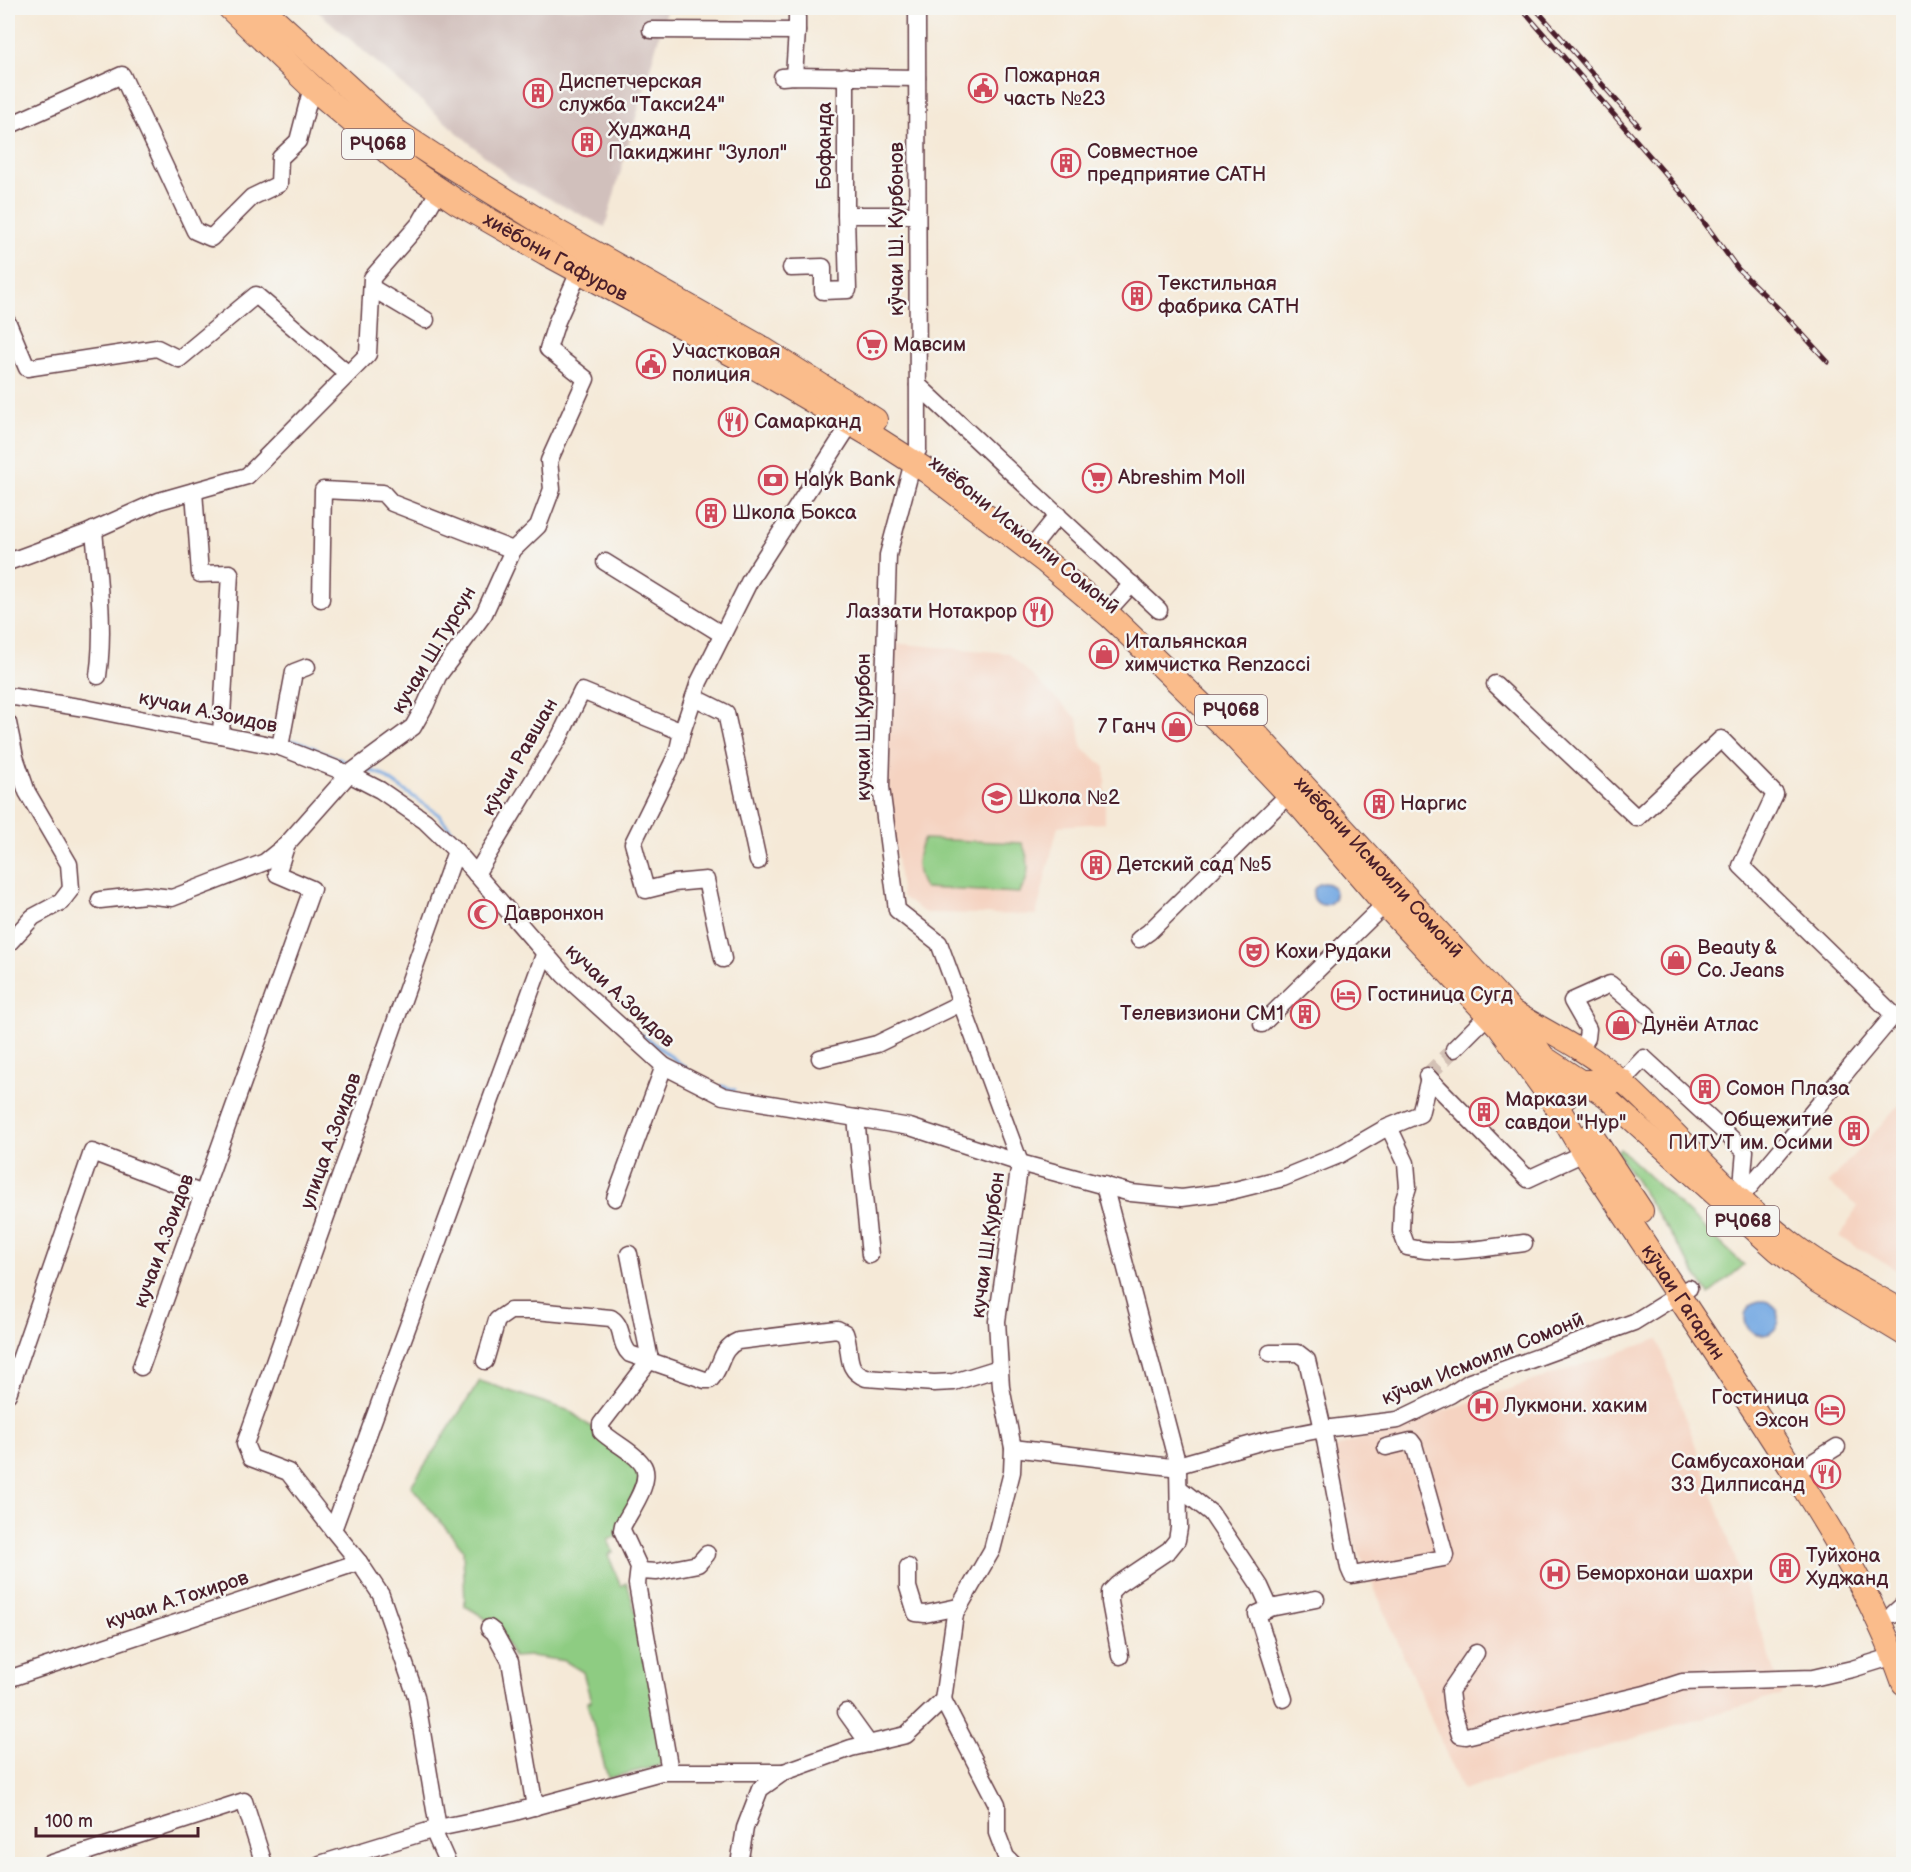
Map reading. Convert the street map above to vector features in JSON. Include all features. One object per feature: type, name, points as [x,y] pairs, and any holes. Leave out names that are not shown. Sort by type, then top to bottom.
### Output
[{"type":"highway","name":"хиёбони Гафуров","points":[[230,8],[312,87],[403,165],[439,190],[579,272],[736,356],[850,423],[916,456]]},
{"type":"highway","name":"РҶ068","points":[[262,8],[396,131],[467,178],[559,233],[758,346],[835,393],[916,456]]},
{"type":"highway","points":[[546,253],[559,233]]},
{"type":"highway","name":"хиёбони Исмоили Сомонӣ","points":[[916,456],[1037,541],[1192,673],[1247,726],[1498,1016]]},
{"type":"highway","name":"хиёбони Исмоили Сомонӣ","points":[[916,456],[1046,561],[1108,615],[1238,739],[1385,904],[1498,1016]]},
{"type":"highway","name":"кӯчаи Гагарин","points":[[1498,1016],[1540,1053],[1566,1105],[1584,1153],[1683,1291],[1898,1609],[1904,1683]]},
{"type":"highway","name":"кӯчаи Гагарин","points":[[1498,1016],[1616,1170],[1683,1291],[1836,1542],[1870,1604],[1900,1649]]},
{"type":"highway","points":[[1566,1105],[1590,1087],[1622,1081]]},
{"type":"main road","name":"хиёбони Исмоили Сомонӣ","points":[[1498,1016],[1579,1050],[1622,1081],[1741,1197],[1791,1241],[1824,1265],[1904,1311]]},
{"type":"main road","name":"РҶ068","points":[[1540,1053],[1606,1097],[1777,1251],[1818,1283],[1904,1335]]},
{"type":"street","name":"Бофанда","points":[[797,8],[797,31],[788,76],[917,78]]},
{"type":"street","name":"кӯчаи Ш. Курбонов","points":[[916,456],[918,385],[917,8]]},
{"type":"street","points":[[651,30],[797,31]]},
{"type":"street","points":[[8,126],[122,75],[195,231],[211,238],[252,197],[279,184],[280,158],[298,141],[312,87]]},
{"type":"street","name":"Бофанда","points":[[791,268],[823,267],[823,291],[848,290],[846,76]]},
{"type":"street","points":[[8,562],[94,530],[159,501],[247,476],[368,354],[372,283],[420,223],[439,190]]},
{"type":"street","name":"Бофанда","points":[[846,215],[918,215]]},
{"type":"street","name":"кучаи Ш.Турсун","points":[[100,900],[145,895],[172,898],[265,862],[286,845],[356,769],[413,727],[438,676],[484,614],[513,550],[538,526],[552,489],[549,461],[586,379],[548,349],[557,321],[579,272]]},
{"type":"street","points":[[372,283],[426,320]]},
{"type":"street","points":[[8,323],[27,368],[157,348],[178,359],[256,294],[348,374]]},
{"type":"street","points":[[918,385],[1159,610]]},
{"type":"street","points":[[723,959],[706,880],[674,883],[646,890],[633,843],[677,754],[699,682],[750,580],[850,423]]},
{"type":"street","name":"кучаи Ш.Қурбон","points":[[916,456],[888,555],[881,787],[897,910],[939,943],[1020,1163],[997,1321],[999,1368],[1013,1448],[1011,1472],[992,1550],[955,1614],[943,1700]]},
{"type":"street","points":[[321,599],[323,490],[384,493],[392,503],[513,550]]},
{"type":"street","points":[[194,491],[200,574],[230,573],[221,731]]},
{"type":"street","points":[[1037,541],[1058,515]]},
{"type":"street","points":[[94,530],[102,651],[98,676]]},
{"type":"street","points":[[604,562],[723,635]]},
{"type":"street","points":[[1113,605],[1132,584]]},
{"type":"street","points":[[280,747],[294,672],[307,667]]},
{"type":"street","points":[[1495,684],[1637,818],[1721,739],[1775,794],[1741,866],[1899,1010],[1741,1197]]},
{"type":"street","name":"кӯчаи Равшан","points":[[479,869],[560,736],[582,691],[682,732]]},
{"type":"street","name":"кучаи А.Зоидов","points":[[8,696],[221,731],[356,769],[380,790],[426,821],[456,851],[479,869],[544,955],[664,1066],[723,1096],[910,1127],[1020,1163],[1131,1193],[1182,1198],[1227,1192],[1283,1178],[1339,1155],[1389,1127],[1420,1114],[1428,1077],[1528,1179],[1584,1153]]},
{"type":"street","points":[[694,697],[726,713],[758,861]]},
{"type":"street","points":[[8,723],[15,757],[27,792],[69,864],[71,890],[61,902],[33,917],[8,944]]},
{"type":"street","points":[[1139,939],[1149,932],[1289,794]]},
{"type":"street","name":"кучаи А.Зоидов","points":[[141,1367],[312,889],[277,873],[286,845]]},
{"type":"street","name":"улица А.Зоидов","points":[[333,1530],[288,1472],[251,1458],[246,1444],[456,851]]},
{"type":"street","points":[[1262,1024],[1385,904]]},
{"type":"street","points":[[448,1864],[435,1829],[416,1696],[381,1595],[359,1562],[333,1530],[544,955]]},
{"type":"street","points":[[1579,1050],[1587,1038],[1588,1029],[1572,1001],[1610,984],[1647,1015]]},
{"type":"street","points":[[820,1058],[877,1044],[961,1003]]},
{"type":"street","points":[[1454,1049],[1498,1016]]},
{"type":"street","points":[[1622,1081],[1644,1058],[1744,1151],[1741,1197]]},
{"type":"street","points":[[615,1198],[664,1066]]},
{"type":"street","points":[[856,1118],[870,1255]]},
{"type":"street","points":[[1389,1127],[1406,1163],[1408,1187],[1402,1206],[1401,1231],[1407,1247],[1425,1251],[1458,1252],[1524,1243]]},
{"type":"street","points":[[8,1394],[92,1152],[203,1194]]},
{"type":"street","points":[[1104,1185],[1178,1466],[1179,1488],[1177,1540],[1169,1550],[1116,1585],[1110,1592],[1120,1656]]},
{"type":"street","points":[[629,1254],[650,1360],[601,1424],[601,1431],[642,1463],[646,1472],[646,1481],[623,1525],[624,1534],[640,1571],[637,1584],[670,1771]]},
{"type":"street","name":"кӯчаи Исмоили Сомонӣ","points":[[1013,1448],[1172,1467],[1267,1440],[1323,1429],[1398,1420],[1450,1395],[1470,1382],[1634,1322],[1683,1291]]},
{"type":"street","points":[[485,1361],[497,1320],[510,1311],[536,1311],[611,1318],[621,1329],[623,1345],[630,1354],[705,1380],[710,1380],[730,1344],[738,1341],[837,1329],[845,1333],[848,1341],[851,1369],[857,1375],[866,1378],[934,1383],[954,1382],[999,1368]]},
{"type":"street","points":[[1270,1353],[1298,1353],[1307,1360],[1352,1575],[1444,1558],[1445,1555],[1414,1445],[1411,1442],[1386,1447]]},
{"type":"street","points":[[1803,1468],[1837,1447]]},
{"type":"street","points":[[1179,1488],[1211,1513],[1260,1586],[1270,1608]]},
{"type":"street","points":[[640,1571],[657,1572],[698,1564],[707,1554]]},
{"type":"street","name":"кучаи А.Тохиров","points":[[8,1679],[359,1562]]},
{"type":"street","points":[[908,1568],[908,1587],[916,1612],[925,1614],[958,1607]]},
{"type":"street","points":[[1284,1699],[1257,1614],[1270,1608],[1316,1599]]},
{"type":"street","points":[[489,1628],[494,1632],[510,1661],[534,1807]]},
{"type":"street","points":[[1476,1653],[1450,1691],[1452,1708],[1460,1735],[1466,1736],[1682,1683],[1813,1678],[1900,1649]]},
{"type":"street","points":[[739,1864],[745,1828],[760,1789],[784,1772],[869,1744],[906,1735],[943,1700],[997,1804],[997,1833],[1006,1857],[1012,1864]]},
{"type":"street","points":[[846,1712],[869,1744]]},
{"type":"street","points":[[328,1863],[435,1829],[534,1807],[661,1772],[784,1772]]},
{"type":"street","points":[[49,1864],[244,1801],[264,1864]]},
{"type":"shaded area","points":[[314,8],[667,8],[605,227],[511,179]]},
{"type":"shaded area","name":"Школа №2","points":[[891,643],[1008,653],[1078,719],[1082,748],[1105,767],[1105,823],[1058,826],[1036,915],[925,913],[902,897],[886,774]]},
{"type":"shaded area","points":[[1903,1101],[1903,1274],[1840,1237],[1858,1206],[1828,1183]]},
{"type":"shaded area","name":"Беморхонаи шахри","points":[[1658,1339],[1783,1694],[1462,1790],[1316,1454]]},
{"type":"green space","points":[[924,839],[1022,843],[1028,862],[1026,881],[1019,893],[924,888],[917,864]]},
{"type":"green space","points":[[1620,1149],[1744,1265],[1709,1294],[1617,1152]]},
{"type":"green space","points":[[480,1381],[570,1411],[641,1466],[645,1478],[619,1535],[608,1540],[613,1552],[608,1555],[621,1586],[627,1583],[638,1620],[667,1757],[658,1766],[608,1778],[587,1702],[591,1701],[583,1672],[565,1661],[531,1656],[513,1657],[505,1640],[495,1627],[465,1606],[463,1549],[411,1486]]},
{"type":"water","points":[[1324,883],[1332,886],[1335,894],[1332,902],[1324,905],[1316,902],[1313,894],[1316,886]]},
{"type":"water","points":[[1762,1301],[1774,1306],[1779,1318],[1774,1330],[1762,1335],[1750,1330],[1745,1318],[1750,1306]]},
{"type":"waterway","points":[[287,740],[301,742],[350,764]]},
{"type":"waterway","points":[[365,769],[381,774],[438,814],[476,860]]},
{"type":"waterway","points":[[641,1034],[686,1068]]},
{"type":"waterway","points":[[721,1086],[735,1090]]},
{"type":"tunnel","points":[[1427,1076],[1454,1049]]},
{"type":"railway","points":[[1521,8],[1687,199],[1738,269],[1828,362]]},
{"type":"railway","points":[[1535,8],[1638,125]]},
{"type":"place","name":"Пожарная часть №23","points":[[983,88]]},
{"type":"place","name":"Диспетчерская служба \"Такси24\"","points":[[538,93]]},
{"type":"place","name":"Худжанд Пакиджинг \"Зулол\"","points":[[587,142]]},
{"type":"place","name":"Совместное предприятие CATH","points":[[1066,163]]},
{"type":"place","name":"Текстильная фабрика САТН","points":[[1137,296]]},
{"type":"place","name":"Мавсим","points":[[872,345]]},
{"type":"place","name":"Участковая полиция","points":[[651,364]]},
{"type":"place","name":"Самарканд","points":[[733,422]]},
{"type":"place","name":"Abreshim Moll","points":[[1097,478]]},
{"type":"place","name":"Halyk Bank","points":[[773,480]]},
{"type":"place","name":"Школа Бокса","points":[[711,513]]},
{"type":"place","name":"Лаззати Нотакрор","points":[[1038,612]]},
{"type":"place","name":"Итальянская химчистка Renzacci","points":[[1104,654]]},
{"type":"place","name":"7 Ганч","points":[[1177,727]]},
{"type":"place","name":"Школа №2","points":[[997,798]]},
{"type":"place","name":"Наргис","points":[[1379,804]]},
{"type":"place","name":"Детский сад №5","points":[[1096,865]]},
{"type":"place","name":"Давронхон","points":[[483,914]]},
{"type":"place","name":"Кохи Рудаки","points":[[1254,952]]},
{"type":"place","name":"Beauty & Co. Jeans","points":[[1676,960]]},
{"type":"place","name":"Гостиница Сугд","points":[[1346,995]]},
{"type":"place","name":"Телевизиони СМ1","points":[[1305,1014]]},
{"type":"place","name":"Дунёи Атлас","points":[[1621,1025]]},
{"type":"place","name":"Сомон Плаза","points":[[1705,1089]]},
{"type":"place","name":"Маркази савдои \"Нур\"","points":[[1484,1112]]},
{"type":"place","name":"Общежитие ПИТУТ им. Осими","points":[[1854,1131]]},
{"type":"place","name":"Лукмони. хаким","points":[[1483,1406]]},
{"type":"place","name":"Гостиница Эхсон","points":[[1830,1410]]},
{"type":"place","name":"Самбусахонаи 33 Дилписанд","points":[[1826,1474]]},
{"type":"place","name":"Туйхона Худжанд","points":[[1785,1568]]},
{"type":"place","name":"Беморхонаи шахри","points":[[1555,1574]]}]
